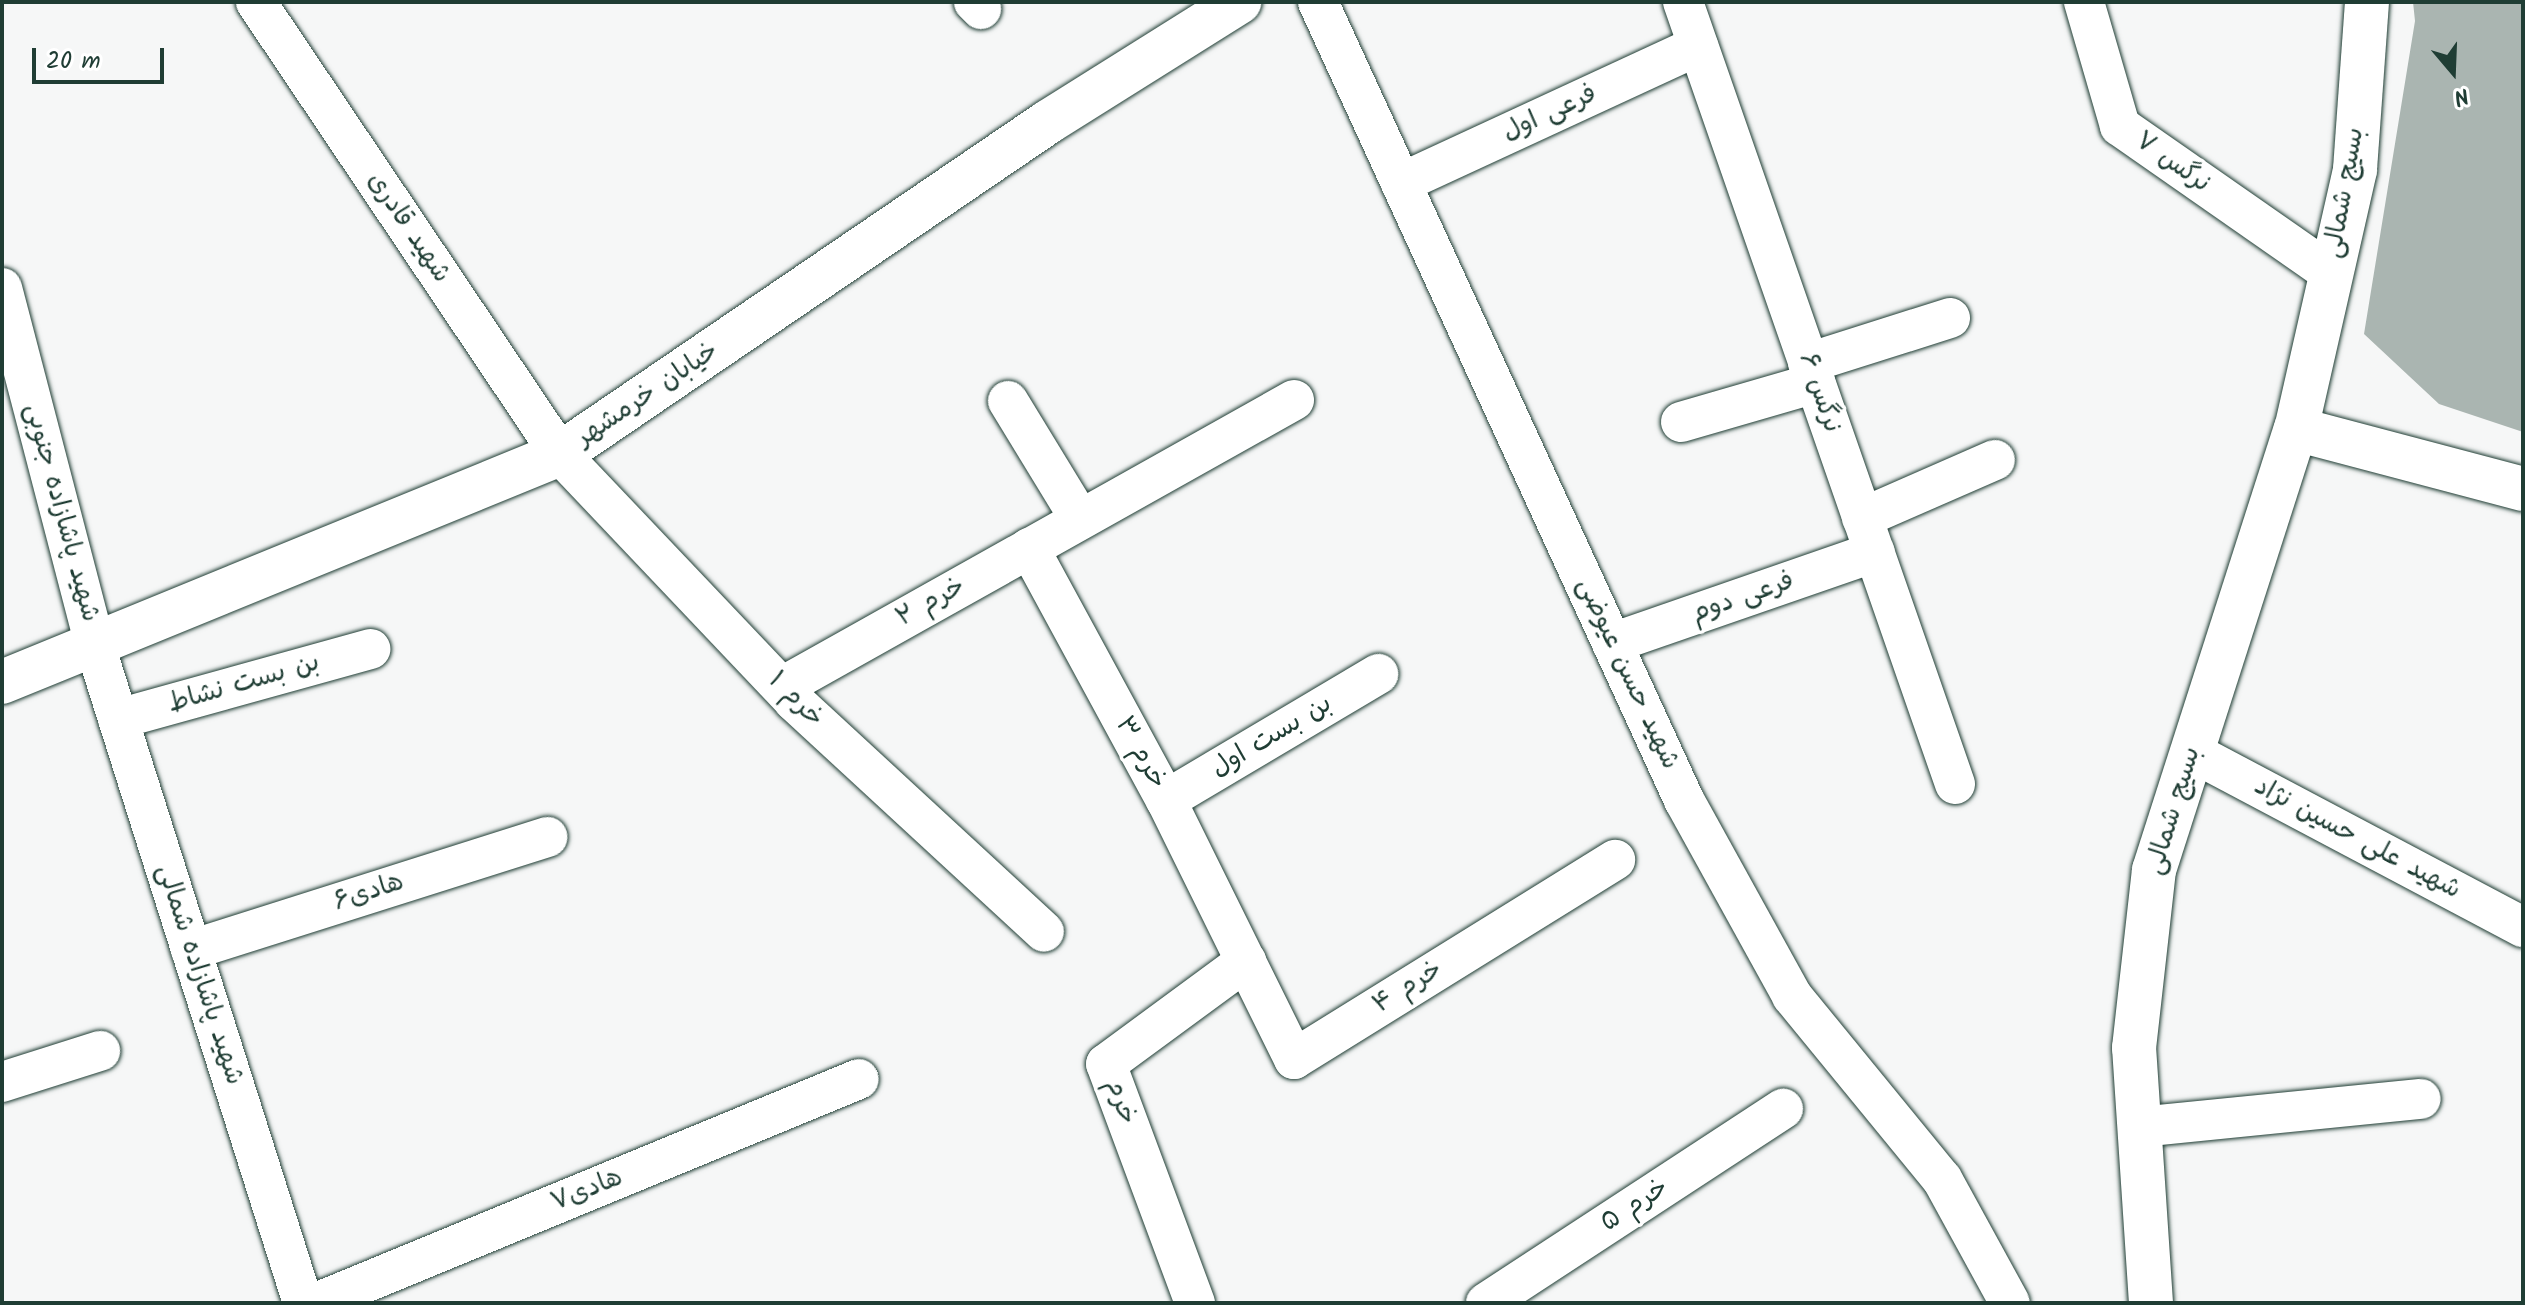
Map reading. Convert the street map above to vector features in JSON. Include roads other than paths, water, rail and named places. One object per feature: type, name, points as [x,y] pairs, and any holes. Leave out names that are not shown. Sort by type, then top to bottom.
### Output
[{"type":"street","name":"شهید قادری","points":[[256,2],[560,454]]},
{"type":"street","name":"خیابان خرمشهر","points":[[2,682],[560,454],[1048,122],[1239,2]]},
{"type":"street","name":"شهید حسن عیوضی","points":[[1318,2],[1684,800],[1792,996],[1942,1179],[2010,1303]]},
{"type":"street","name":"نرگس ۶","points":[[1683,2],[1955,784]]},
{"type":"street","name":"نرگس ۷","points":[[2084,2],[2120,126],[2331,273]]},
{"type":"street","name":"بسیج شمالی","points":[[2151,1303],[2134,1048],[2154,870],[2296,429],[2355,170],[2367,2]]},
{"type":"street","name":"فرعی اول","points":[[1401,183],[1698,46]]},
{"type":"street","name":"شهید پاشازاده جنوبی","points":[[2,288],[95,646]]},
{"type":"street","points":[[1681,422],[1950,318]]},
{"type":"street","name":"خرم ۲","points":[[782,687],[1294,400]]},
{"type":"street","points":[[1008,401],[1080,519]]},
{"type":"street","points":[[2296,429],[2523,489]]},
{"type":"street","name":"خرم ۱","points":[[560,454],[782,687],[1044,932]]},
{"type":"street","name":"فرعی دوم","points":[[1612,643],[1869,535],[1995,460]]},
{"type":"street","name":"خرم ۳","points":[[1029,548],[1166,800],[1246,961]]},
{"type":"street","name":"شهید پاشازاده شمالی","points":[[95,646],[303,1303]]},
{"type":"street","name":"بن بست نشاط","points":[[118,719],[370,649]]},
{"type":"street","name":"بن بست اول","points":[[1166,800],[1378,674]]},
{"type":"street","name":"شهید علی حسین نژاد","points":[[2192,752],[2523,927]]},
{"type":"street","name":"هادی۶","points":[[191,950],[548,837]]},
{"type":"street","name":"خرم ۴","points":[[1246,961],[1294,1059],[1615,860]]},
{"type":"street","name":"خرم","points":[[1195,1303],[1106,1064],[1246,961]]},
{"type":"street","points":[[2,1082],[100,1051]]},
{"type":"street","name":"هادی۷","points":[[316,1303],[859,1079]]},
{"type":"street","points":[[2139,1127],[2421,1099]]},
{"type":"street","name":"خرم ۵","points":[[1486,1303],[1783,1109]]}]
